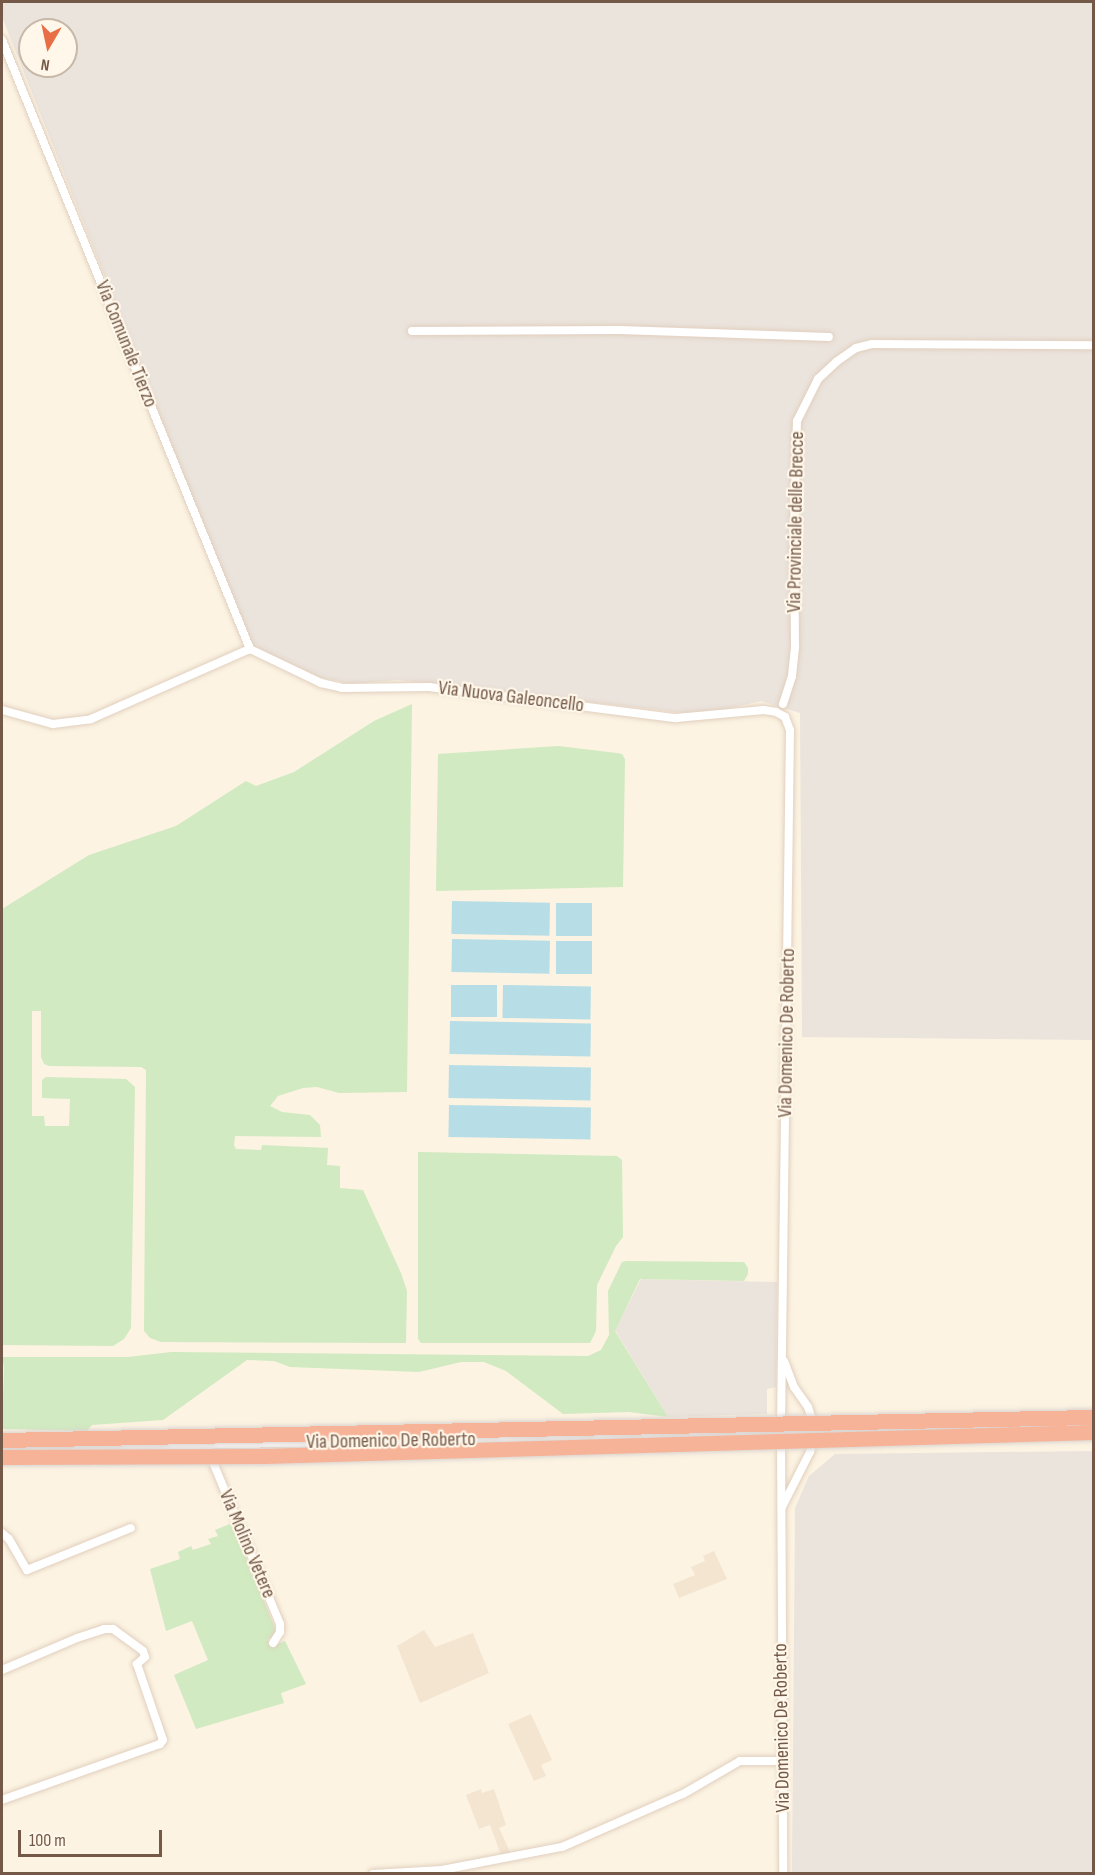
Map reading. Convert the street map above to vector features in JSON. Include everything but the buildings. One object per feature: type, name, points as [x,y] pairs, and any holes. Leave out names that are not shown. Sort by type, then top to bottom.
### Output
[{"type":"highway","points":[[2,1440],[1094,1418]]},
{"type":"highway","points":[[2,1457],[264,1456],[1094,1432]]},
{"type":"street","name":"Via Comunale Tierzo","points":[[2,40],[250,649]]},
{"type":"street","points":[[412,331],[621,330],[829,337]]},
{"type":"street","name":"Via Provinciale delle Brecce","points":[[783,704],[792,676],[795,646],[794,534],[797,421],[818,380],[836,362],[856,348],[872,344],[1094,345]]},
{"type":"street","points":[[2,710],[53,724],[91,719],[250,649]]},
{"type":"street","name":"Via Nuova Galeoncello","points":[[250,649],[321,683],[342,688],[402,685],[429,687],[676,718],[764,710],[779,713]]},
{"type":"street","name":"Via Domenico De Roberto","points":[[779,713],[787,720],[790,730],[781,1432],[783,1874]]},
{"type":"street","name":"Via Domenico De Roberto","points":[[781,1510],[810,1452],[815,1431],[808,1407],[794,1387],[782,1358]]},
{"type":"street","name":"Via Domenico De Roberto","points":[[2,1449],[1094,1426]]},
{"type":"street","name":"Via Molino Vetere","points":[[206,1445],[280,1624],[280,1632],[273,1642]]},
{"type":"street","points":[[2,1533],[9,1539],[27,1570],[131,1528]]},
{"type":"street","points":[[2,1670],[77,1638],[104,1629],[113,1629],[143,1651],[145,1657],[137,1662],[137,1667],[163,1740],[160,1744],[2,1800]]},
{"type":"street","points":[[373,1874],[442,1870],[562,1846],[683,1794],[740,1761],[782,1761]]},
{"type":"shaded area","points":[[2,2],[1093,2],[1093,1040],[802,1037],[800,713],[761,701],[718,711],[684,713],[397,680],[353,684],[319,677],[251,645],[26,78],[78,78],[78,18],[18,18],[18,57],[2,17]]},
{"type":"shaded area","points":[[641,1279],[777,1282],[776,1387],[767,1389],[767,1414],[668,1417],[615,1330]]},
{"type":"shaded area","points":[[1093,1451],[1093,1873],[792,1873],[795,1508],[809,1476],[835,1454]]},
{"type":"shaded area","points":[[714,1551],[727,1579],[679,1598],[673,1584],[695,1575],[691,1567],[705,1561],[703,1556]]},
{"type":"shaded area","points":[[424,1630],[435,1647],[473,1633],[489,1673],[420,1703],[397,1646]]},
{"type":"shaded area","points":[[531,1714],[552,1760],[541,1765],[546,1776],[534,1781],[508,1724]]},
{"type":"shaded area","points":[[481,1789],[482,1793],[494,1789],[506,1825],[499,1828],[511,1854],[501,1855],[490,1825],[479,1829],[466,1795]]},
{"type":"green space","points":[[412,704],[407,1092],[339,1093],[317,1087],[303,1088],[278,1096],[270,1106],[282,1112],[310,1115],[320,1125],[321,1137],[235,1136],[234,1145],[236,1149],[261,1150],[262,1145],[328,1148],[327,1165],[340,1166],[340,1188],[363,1190],[401,1273],[407,1291],[406,1343],[161,1342],[150,1338],[144,1331],[146,1070],[141,1067],[49,1066],[44,1064],[41,1057],[41,1011],[32,1011],[32,1116],[44,1116],[45,1126],[69,1126],[70,1099],[42,1098],[42,1080],[46,1077],[126,1079],[135,1087],[131,1328],[124,1339],[113,1346],[2,1345],[2,909],[89,855],[176,826],[246,781],[256,786],[294,772],[374,721]]},
{"type":"green space","points":[[558,746],[617,753],[622,754],[625,759],[623,887],[436,891],[438,754]]},
{"type":"green space","points":[[418,1152],[617,1156],[622,1160],[623,1237],[616,1246],[597,1285],[596,1331],[590,1343],[421,1343],[418,1339]]},
{"type":"green space","points":[[622,1262],[744,1262],[748,1268],[744,1281],[640,1279],[615,1331],[668,1417],[629,1412],[563,1414],[506,1371],[484,1362],[461,1362],[419,1372],[290,1367],[274,1361],[247,1360],[163,1420],[92,1425],[87,1431],[2,1429],[4,1368],[2,1357],[128,1357],[171,1352],[588,1356],[601,1350],[609,1335],[608,1291]]},
{"type":"green space","points":[[232,1523],[275,1628],[276,1635],[268,1639],[271,1647],[285,1641],[306,1684],[281,1693],[284,1703],[196,1729],[174,1675],[208,1660],[192,1621],[166,1631],[150,1569],[180,1559],[178,1552],[191,1546],[193,1550],[211,1544],[208,1539],[218,1536],[215,1530]]},
{"type":"water","points":[[452,901],[550,903],[549,936],[451,934]]},
{"type":"water","points":[[556,903],[592,903],[592,936],[556,936]]},
{"type":"water","points":[[452,939],[550,941],[549,974],[451,972]]},
{"type":"water","points":[[556,941],[592,941],[592,974],[556,974]]},
{"type":"water","points":[[451,985],[497,985],[497,1017],[451,1017]]},
{"type":"water","points":[[503,985],[591,987],[590,1020],[502,1018]]},
{"type":"water","points":[[450,1021],[591,1023],[590,1056],[449,1054]]},
{"type":"water","points":[[449,1065],[591,1067],[590,1100],[448,1098]]},
{"type":"water","points":[[449,1105],[591,1107],[590,1139],[448,1137]]}]
